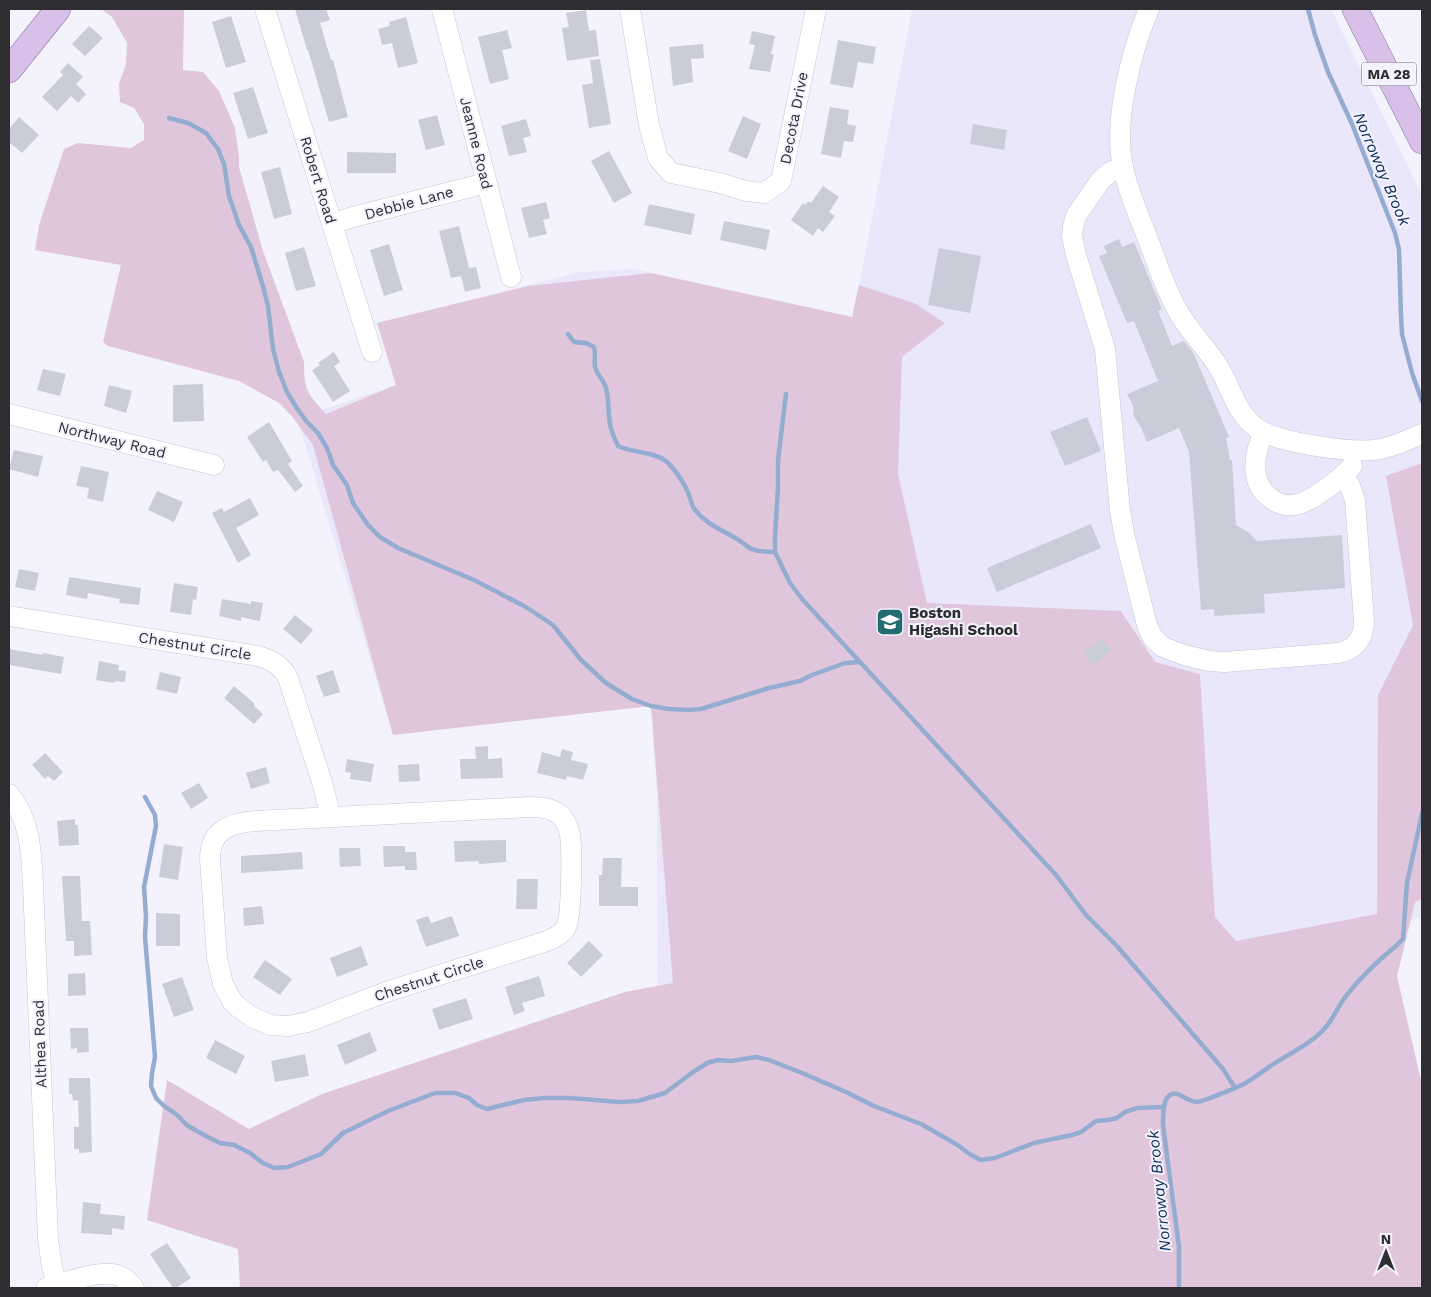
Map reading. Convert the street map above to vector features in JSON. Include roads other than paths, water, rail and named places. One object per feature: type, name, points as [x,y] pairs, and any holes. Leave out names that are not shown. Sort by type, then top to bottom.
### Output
[{"type":"main road","points":[[9,70],[58,9]]},
{"type":"main road","name":"MA 28","points":[[1355,9],[1422,140]]},
{"type":"street","name":"Robert Road","points":[[265,9],[372,352]]},
{"type":"street","name":"Jeanne Road","points":[[442,9],[511,277]]},
{"type":"street","name":"Decota Drive","points":[[630,9],[649,125],[658,158],[671,173],[764,193],[781,180],[816,9]]},
{"type":"street","points":[[1148,9],[1134,51],[1124,95],[1120,140],[1123,167],[1174,304],[1220,368],[1236,404],[1250,424],[1264,432],[1287,440],[1341,450],[1358,451],[1385,448],[1422,434]]},
{"type":"street","points":[[1123,167],[1110,172],[1100,181],[1076,216],[1072,227],[1072,236],[1076,255],[1105,348],[1120,511],[1125,538],[1147,625],[1157,643],[1169,650],[1192,657],[1225,662],[1338,653],[1347,651],[1356,644],[1362,635],[1364,621],[1356,509],[1352,490],[1342,476]]},
{"type":"street","name":"Debbie Lane","points":[[332,224],[486,182]]},
{"type":"street","name":"Northway Road","points":[[9,414],[214,465]]},
{"type":"street","points":[[1264,432],[1258,448],[1255,465],[1256,473],[1260,488],[1271,499],[1283,504],[1302,503],[1313,498],[1342,476],[1355,463],[1358,451]]},
{"type":"street","name":"Chestnut Circle","points":[[9,616],[258,656],[277,663],[282,667],[288,678],[322,782],[328,806],[328,817]]},
{"type":"street","name":"Althea Road","points":[[9,794],[24,818],[31,852],[48,1238],[52,1267],[51,1286]]},
{"type":"street","name":"Chestnut Circle","points":[[530,807],[552,810],[563,818],[570,835],[570,912],[567,926],[563,932],[551,940],[386,992],[308,1022],[279,1026],[261,1022],[238,1008],[227,993],[220,976],[210,859],[212,846],[220,832],[231,825],[254,821],[328,817],[530,807]]},
{"type":"street","points":[[51,1286],[94,1275],[112,1274],[123,1277],[134,1288]]},
{"type":"waterway","name":"Norroway Brook","points":[[1308,9],[1328,72],[1352,124],[1395,233],[1399,249],[1402,334],[1412,373],[1422,401]]},
{"type":"waterway","points":[[169,118],[188,123],[206,133],[218,149],[224,164],[229,196],[239,225],[251,247],[264,290],[268,306],[273,349],[287,392],[298,410],[318,433],[327,448],[333,465],[347,485],[353,503],[368,525],[380,537],[398,548],[474,580],[526,607],[553,625],[581,660],[606,683],[632,699],[651,706],[669,709],[701,709],[769,688],[800,681],[845,663],[860,662],[1056,875],[1086,915],[1116,945],[1223,1069],[1235,1088]]},
{"type":"waterway","points":[[568,334],[574,342],[586,343],[594,347],[595,367],[606,388],[609,420],[618,446],[655,455],[666,461],[675,470],[687,491],[692,505],[700,516],[751,549],[775,552],[790,583],[802,599],[860,662]]},
{"type":"waterway","points":[[775,552],[778,460],[786,394]]},
{"type":"waterway","points":[[145,797],[155,815],[156,826],[144,887],[145,937],[155,1057],[151,1086],[156,1098],[188,1126],[220,1143],[234,1145],[274,1168],[288,1167],[321,1154],[343,1133],[388,1111],[435,1093],[455,1093],[469,1098],[477,1105],[487,1109],[524,1100],[544,1098],[619,1102],[638,1101],[665,1093],[707,1063],[718,1060],[731,1061],[756,1057],[802,1073],[874,1106],[921,1124],[981,1160],[995,1158],[1034,1143],[1072,1135],[1081,1132],[1096,1121],[1117,1118],[1125,1112],[1137,1108],[1164,1107]]},
{"type":"waterway","name":"Norroway Brook","points":[[1179,1288],[1179,1247],[1163,1125],[1167,1099],[1170,1095],[1174,1094],[1198,1102],[1238,1087],[1307,1044],[1325,1028],[1343,1000],[1358,982],[1403,939],[1407,883],[1422,813]]},
{"type":"place","name":"Boston Higashi School","points":[[890,622]]}]
